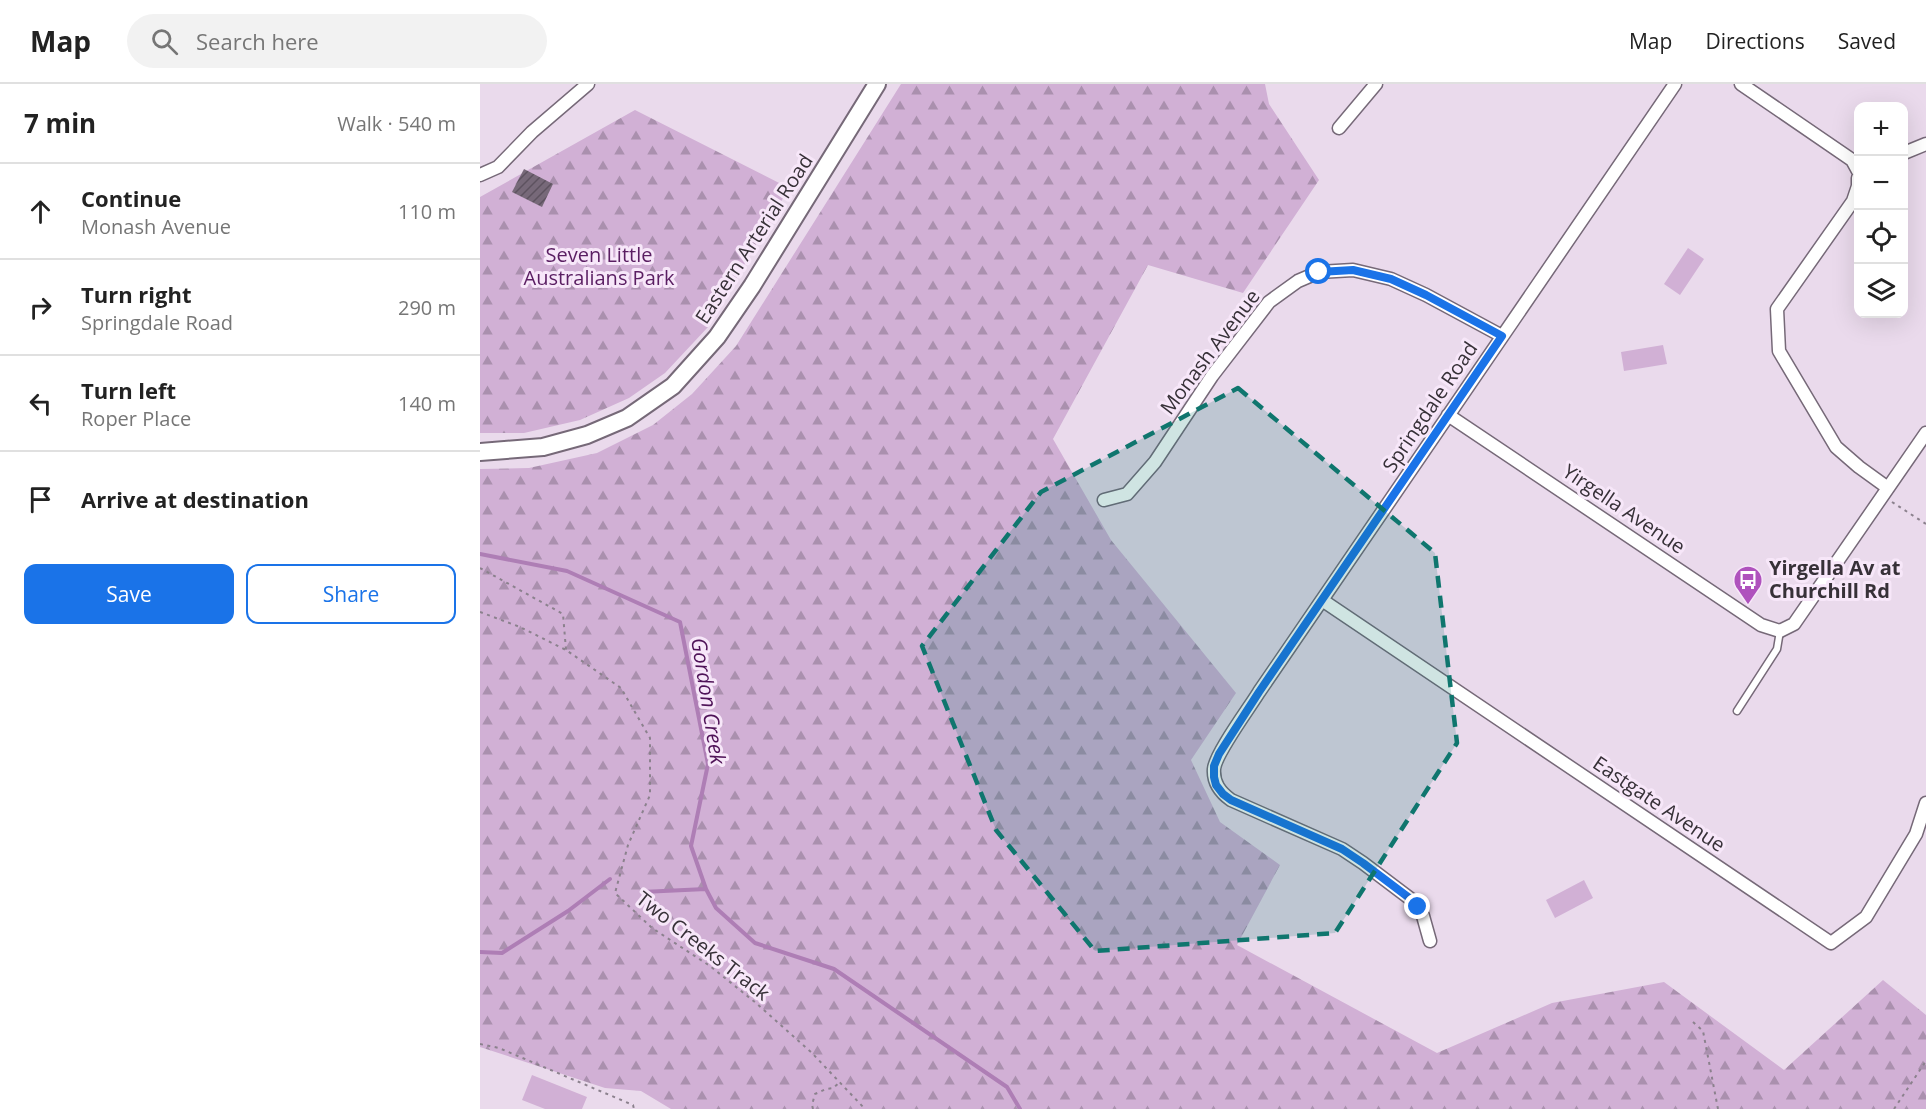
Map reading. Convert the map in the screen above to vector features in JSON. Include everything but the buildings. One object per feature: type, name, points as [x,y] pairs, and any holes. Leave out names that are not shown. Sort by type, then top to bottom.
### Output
[{"type":"main road","name":"Eastern Arterial Road","points":[[480,452],[543,447],[587,435],[627,418],[674,386],[717,337],[752,286],[876,84]]},
{"type":"street","points":[[480,175],[498,167],[532,132],[588,84]]},
{"type":"street","points":[[1340,128],[1377,84]]},
{"type":"street","name":"Springdale Road","points":[[1430,941],[1423,916],[1412,900],[1342,849],[1223,794],[1216,785],[1214,766],[1219,754],[1322,600],[1675,84]]},
{"type":"street","points":[[1741,84],[1852,160],[1854,164]]},
{"type":"street","points":[[1908,151],[1926,144]]},
{"type":"street","points":[[1854,198],[1777,309],[1779,351],[1836,447],[1885,491]]},
{"type":"street","name":"Monash Avenue","points":[[1104,500],[1127,494],[1155,462],[1212,376],[1269,302],[1298,281],[1309,276],[1319,272],[1353,270],[1391,279],[1502,336]]},
{"type":"street","name":"Yirgella Avenue","points":[[1449,415],[1761,625],[1780,631]]},
{"type":"street","points":[[1780,631],[1794,624],[1926,433]]},
{"type":"street","name":"Eastgate Avenue","points":[[1322,600],[1831,943],[1866,917],[1916,834],[1926,804]]},
{"type":"lane","points":[[1737,711],[1777,649],[1780,631]]},
{"type":"path","points":[[1885,491],[1926,524]]},
{"type":"path","points":[[480,568],[562,614],[566,650]]},
{"type":"path","name":"Two Creeks Track","points":[[480,612],[520,627],[566,650],[621,688],[650,738],[650,795],[628,845],[615,893],[652,928],[710,966],[756,1003],[812,1053],[865,1109]]},
{"type":"path","points":[[1693,1022],[1703,1031],[1718,1109]]},
{"type":"path","points":[[480,1044],[499,1048],[633,1105],[634,1109]]},
{"type":"path","points":[[1894,1109],[1926,1061]]},
{"type":"path","points":[[813,1109],[815,1094],[833,1088],[840,1082]]},
{"type":"highlighted area","points":[[1238,388],[1435,553],[1457,743],[1335,933],[1095,951],[996,830],[922,646],[1041,492]]},
{"type":"green space","points":[[901,84],[1265,84],[1269,104],[1319,180],[1243,293],[1148,265],[1053,439],[1111,540],[1236,693],[1191,760],[1220,822],[1280,865],[1237,945],[1437,1053],[1552,1003],[1664,982],[1784,1070],[1883,980],[1926,1015],[1926,1109],[671,1109],[641,1091],[605,1088],[480,1047],[480,469],[529,468],[597,453],[653,425],[692,394],[736,346]]},
{"type":"green space","name":"Seven Little Australians Park","points":[[635,110],[789,188],[708,327],[665,373],[629,398],[580,420],[524,433],[480,433],[480,197]]},
{"type":"green space","points":[[1688,248],[1704,259],[1680,295],[1664,284]]},
{"type":"green space","points":[[1663,345],[1667,364],[1624,371],[1621,352]]},
{"type":"green space","points":[[1584,880],[1593,898],[1555,918],[1546,900]]},
{"type":"green space","points":[[532,1075],[587,1097],[582,1109],[545,1109],[522,1100]]},
{"type":"waterway","name":"Gordon Creek","points":[[480,554],[567,571],[680,622],[708,764],[691,846],[706,889],[716,908],[755,943],[834,969],[1007,1087],[1020,1109]]},
{"type":"waterway","points":[[480,952],[502,953],[568,911],[610,879]]},
{"type":"waterway","points":[[642,892],[706,889]]},
{"type":"place","name":"Yirgella Av at Churchill Rd","points":[[1748,606]]},
{"type":"route","points":[[1319,272],[1353,270],[1391,279],[1502,336],[1259,692],[1219,754],[1214,766],[1214,777],[1216,785],[1231,800],[1342,849],[1412,900],[1418,907]]}]
